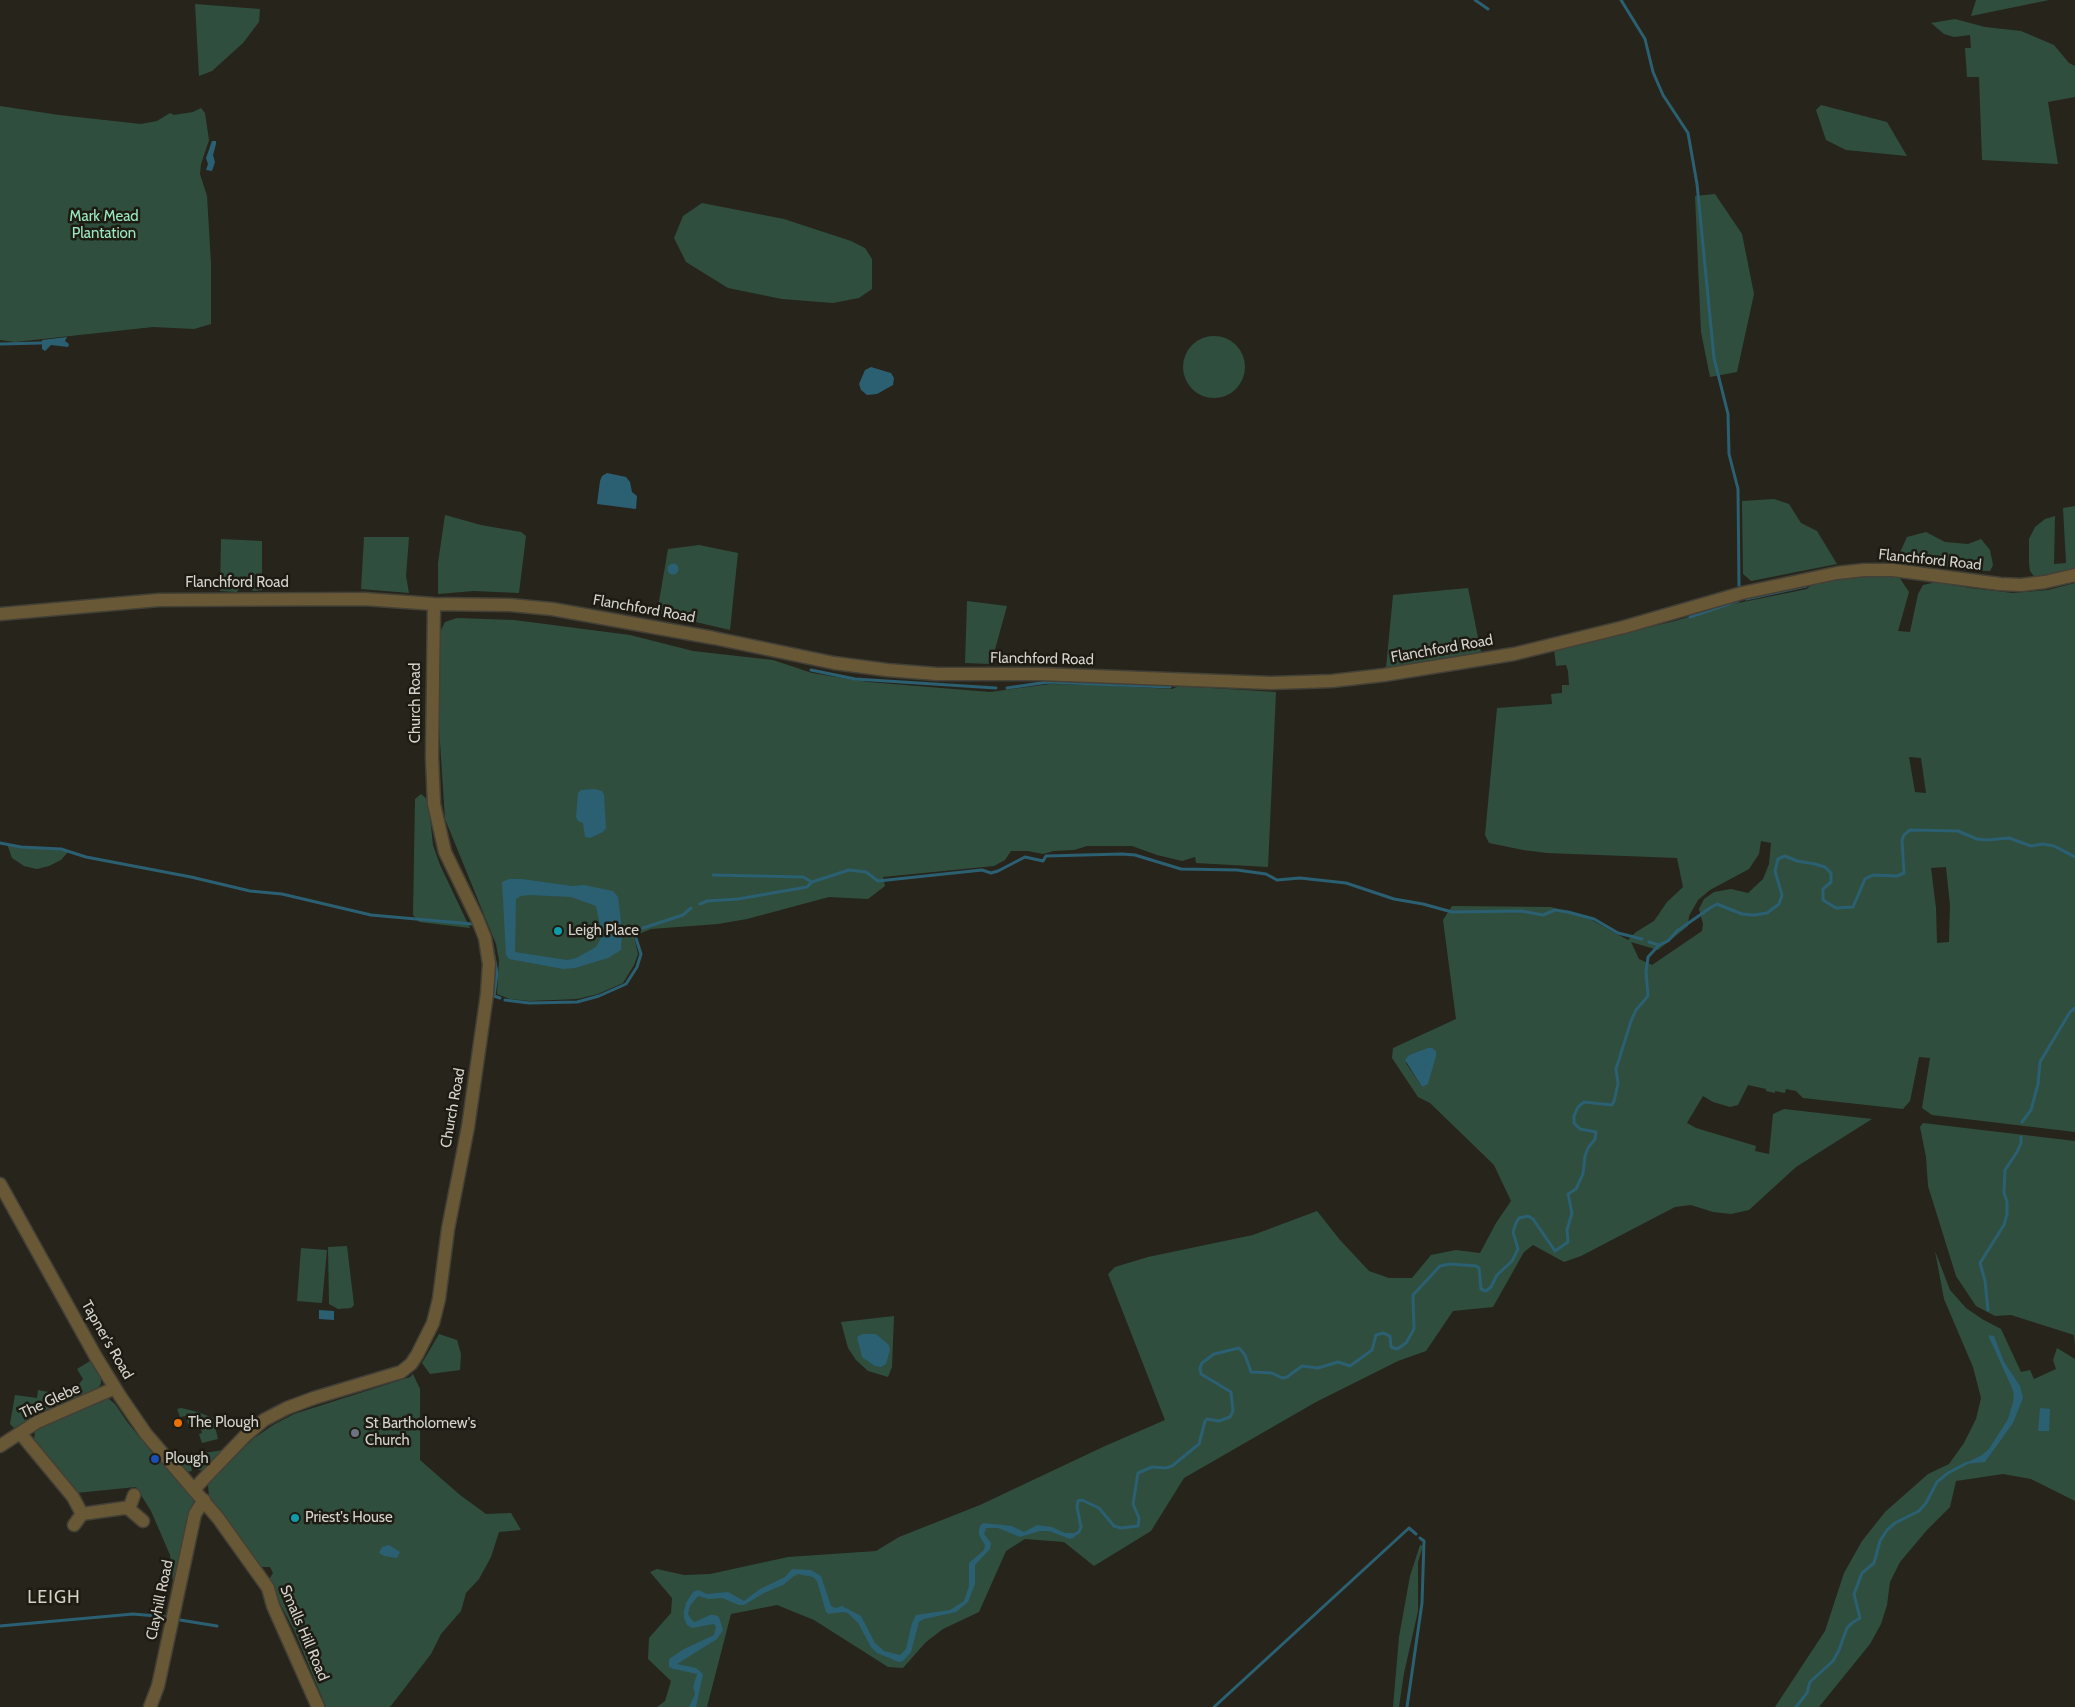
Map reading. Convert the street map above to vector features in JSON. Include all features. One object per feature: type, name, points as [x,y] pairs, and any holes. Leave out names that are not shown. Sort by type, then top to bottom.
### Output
[{"type":"street","name":"Flanchford Road","points":[[0,614],[159,600],[364,599],[434,604],[510,605],[552,609],[714,638],[834,663],[887,670],[938,674],[1040,674],[1271,683],[1332,681],[1384,675],[1514,654],[1624,627],[1742,593],[1837,573],[1864,570],[1893,570],[2000,584],[2045,582],[2075,575]]},
{"type":"street","name":"Church Road","points":[[194,1489],[245,1436],[264,1420],[314,1398],[401,1372],[418,1355],[433,1323],[439,1299],[448,1229],[468,1127],[487,994],[489,964],[485,938],[445,852],[434,804],[432,757],[434,604]]},
{"type":"street","name":"Tapner's Road","points":[[0,1184],[115,1388],[146,1434],[204,1500]]},
{"type":"street","name":"The Glebe","points":[[0,1446],[37,1422],[115,1388]]},
{"type":"street","points":[[20,1433],[73,1497],[82,1514]]},
{"type":"street","points":[[130,1508],[134,1495]]},
{"type":"street","name":"Clayhill Road","points":[[150,1707],[158,1686],[195,1514],[204,1500]]},
{"type":"street","name":"Smalls Hill Road","points":[[204,1500],[268,1588],[273,1606],[318,1707]]},
{"type":"street","points":[[74,1525],[82,1514],[130,1508]]},
{"type":"street","points":[[130,1508],[143,1521]]},
{"type":"green space","points":[[1976,0],[2049,0],[1971,16]]},
{"type":"green space","points":[[195,4],[260,9],[259,22],[243,43],[212,71],[199,76]]},
{"type":"green space","points":[[1955,19],[1985,27],[2021,31],[2054,45],[2069,63],[2075,66],[2075,97],[2048,102],[2058,164],[1982,160],[1979,77],[1967,77],[1965,48],[1971,48],[1970,35],[1954,37],[1944,34],[1931,23]]},
{"type":"green space","points":[[1821,105],[1887,122],[1907,156],[1846,150],[1826,140],[1816,110]]},
{"type":"green space","name":"Mark Mead Plantation","points":[[0,106],[141,124],[157,121],[170,113],[174,115],[193,112],[201,108],[205,113],[209,140],[201,164],[200,174],[207,196],[211,263],[211,324],[194,329],[153,327],[15,342],[0,340]]},
{"type":"green space","points":[[1715,194],[1742,234],[1754,294],[1737,372],[1710,377],[1701,332],[1695,196]]},
{"type":"green space","points":[[702,203],[784,219],[851,241],[865,248],[872,259],[872,289],[859,298],[833,303],[782,299],[728,288],[686,262],[674,238],[683,216]]},
{"type":"green space","points":[[1208,336],[1220,336],[1236,345],[1243,355],[1245,367],[1243,379],[1236,389],[1220,398],[1208,398],[1197,393],[1188,384],[1183,373],[1183,361],[1188,350],[1197,341]]},
{"type":"green space","points":[[1774,499],[1789,504],[1801,523],[1817,531],[1837,564],[1751,581],[1743,574],[1742,501]]},
{"type":"green space","points":[[2075,506],[2075,570],[2035,578],[2030,571],[2029,539],[2035,527],[2045,519],[2055,516],[2054,564],[2066,563],[2063,508]]},
{"type":"green space","points":[[445,515],[481,525],[521,532],[526,536],[519,593],[474,591],[438,594],[438,563]]},
{"type":"green space","points":[[1926,532],[1945,542],[1968,544],[1981,539],[1990,550],[1993,565],[1990,571],[1960,570],[1927,562],[1897,559],[1907,537]]},
{"type":"green space","points":[[364,537],[409,537],[406,576],[409,593],[361,589]]},
{"type":"green space","points":[[221,539],[262,541],[262,590],[253,591],[249,585],[241,585],[237,592],[220,591]]},
{"type":"green space","points":[[699,545],[738,553],[730,630],[657,613],[668,549]]},
{"type":"green space","points":[[1899,577],[1909,592],[1898,631],[1910,632],[1918,594],[1923,585],[1937,582],[2013,593],[2048,590],[2075,583],[2075,1132],[1932,1115],[1922,1108],[1930,1058],[1919,1057],[1910,1101],[1903,1109],[1803,1098],[1796,1091],[1786,1089],[1785,1093],[1775,1091],[1775,1093],[1748,1085],[1738,1105],[1730,1107],[1713,1102],[1703,1096],[1687,1123],[1696,1128],[1756,1146],[1755,1151],[1769,1154],[1773,1114],[1784,1109],[1872,1119],[1796,1167],[1749,1210],[1731,1214],[1713,1212],[1691,1205],[1675,1207],[1581,1256],[1564,1262],[1533,1245],[1524,1252],[1493,1307],[1453,1311],[1426,1351],[1398,1361],[1316,1402],[1184,1478],[1151,1531],[1094,1566],[1064,1542],[1025,1539],[1006,1551],[979,1612],[943,1629],[926,1642],[903,1668],[888,1667],[814,1620],[777,1605],[731,1614],[707,1707],[657,1707],[665,1701],[671,1681],[648,1659],[649,1638],[671,1613],[672,1598],[650,1572],[657,1569],[684,1575],[710,1574],[788,1557],[876,1551],[899,1537],[980,1505],[1165,1420],[1108,1274],[1115,1267],[1148,1257],[1253,1235],[1317,1211],[1340,1240],[1369,1271],[1389,1278],[1412,1278],[1431,1255],[1456,1250],[1480,1253],[1496,1223],[1511,1201],[1494,1165],[1430,1103],[1418,1097],[1392,1058],[1393,1048],[1456,1019],[1443,920],[1452,906],[1551,907],[1588,918],[1628,940],[1636,932],[1654,921],[1667,902],[1683,887],[1677,858],[1547,853],[1489,843],[1485,835],[1497,708],[1552,704],[1551,694],[1562,693],[1562,685],[1569,685],[1566,665],[1556,666],[1554,649],[1671,622],[1738,603],[1807,589],[1812,584],[1848,578]],"holes":[[[1909,757],[1921,758],[1926,793],[1915,792]],[[1761,841],[1771,843],[1769,864],[1763,879],[1748,893],[1731,889],[1714,892],[1704,899],[1699,909],[1703,924],[1702,931],[1652,965],[1639,959],[1631,942],[1658,950],[1688,926],[1689,916],[1698,900],[1710,890],[1749,869],[1759,854]],[[1946,867],[1950,905],[1949,942],[1937,943],[1936,908],[1931,868]],[[1432,1048],[1422,1087],[1406,1063],[1409,1055]]]},
{"type":"green space","points":[[1468,588],[1481,652],[1386,668],[1393,595]]},
{"type":"green space","points":[[967,601],[1007,606],[991,664],[965,663]]},
{"type":"green space","points":[[457,618],[514,620],[630,635],[693,651],[773,660],[812,673],[868,682],[990,692],[1050,684],[1172,689],[1179,686],[1276,692],[1268,867],[1196,863],[1195,857],[1182,861],[1132,846],[1087,846],[1074,850],[1054,851],[1043,854],[1028,851],[1011,851],[1005,860],[994,866],[883,877],[885,886],[868,899],[829,897],[747,919],[718,924],[651,929],[634,936],[638,954],[634,965],[623,983],[598,994],[577,999],[529,1001],[510,999],[497,994],[499,960],[496,944],[445,819],[438,711],[439,634],[445,622]]},
{"type":"green space","points":[[421,794],[428,800],[433,845],[440,865],[470,928],[419,922],[413,915],[415,799]]},
{"type":"green space","points":[[7,844],[69,851],[61,860],[37,869],[24,866],[12,858]]},
{"type":"green space","points":[[1923,1123],[2075,1141],[2075,1345],[2074,1335],[2011,1315],[1995,1316],[1976,1306],[1956,1276],[1928,1186],[1926,1157],[1920,1127]]},
{"type":"green space","points":[[347,1246],[354,1305],[351,1308],[338,1309],[329,1304],[328,1247]]},
{"type":"green space","points":[[301,1248],[327,1250],[322,1303],[297,1301]]},
{"type":"green space","points":[[1935,1251],[1950,1290],[1966,1308],[2001,1329],[2021,1372],[2030,1370],[2034,1379],[2056,1369],[2053,1360],[2057,1348],[2075,1359],[2075,1501],[2031,1479],[2003,1474],[1956,1481],[1950,1507],[1927,1530],[1900,1562],[1890,1582],[1887,1605],[1881,1624],[1870,1644],[1819,1707],[1775,1707],[1825,1631],[1844,1573],[1862,1541],[1885,1512],[1928,1474],[1949,1464],[1964,1443],[1976,1419],[1981,1398],[1973,1367],[1944,1299]]},
{"type":"green space","points":[[894,1316],[892,1367],[888,1377],[868,1371],[856,1360],[848,1348],[841,1322]]},
{"type":"green space","points":[[439,1334],[457,1340],[461,1354],[460,1370],[430,1374],[422,1363]]},
{"type":"green space","points":[[90,1361],[101,1379],[101,1384],[96,1390],[42,1412],[14,1428],[10,1424],[15,1395],[37,1398],[38,1390],[54,1393],[61,1398],[75,1394],[76,1388],[83,1379],[77,1369]]},
{"type":"green space","points":[[413,1374],[420,1389],[420,1460],[460,1495],[486,1514],[511,1513],[521,1530],[499,1532],[491,1557],[479,1579],[466,1593],[461,1611],[441,1634],[431,1654],[390,1707],[326,1707],[294,1630],[268,1581],[273,1573],[270,1567],[261,1567],[255,1561],[209,1496],[208,1485],[253,1439],[273,1425],[294,1414],[410,1377]]},
{"type":"green space","points":[[104,1399],[109,1399],[115,1404],[150,1450],[194,1500],[171,1597],[173,1581],[170,1555],[151,1511],[136,1487],[76,1493],[36,1445],[34,1439],[35,1431],[42,1425]]},
{"type":"green space","points":[[181,1408],[213,1418],[218,1439],[202,1443],[199,1434],[202,1433],[199,1421],[188,1424],[186,1416],[180,1417],[177,1409]]},
{"type":"green space","points":[[223,1450],[204,1470],[198,1470],[196,1457],[198,1454]]},
{"type":"green space","points":[[189,1456],[192,1471],[186,1472],[173,1457]]},
{"type":"green space","points":[[1420,1545],[1423,1546],[1418,1562],[1418,1611],[1404,1673],[1399,1707],[1393,1707],[1399,1637],[1410,1576]]},
{"type":"water","points":[[212,141],[216,141],[216,144],[213,155],[215,162],[212,171],[206,170],[208,164],[206,158]]},
{"type":"water","points":[[67,337],[65,341],[69,344],[68,347],[51,345],[45,351],[42,349],[42,340]]},
{"type":"water","points":[[871,367],[891,373],[894,378],[893,385],[877,394],[867,395],[861,390],[859,384],[865,370]]},
{"type":"water","points":[[607,473],[626,477],[630,482],[632,492],[637,496],[636,509],[597,504],[600,481],[602,476]]},
{"type":"water","points":[[673,563],[679,569],[673,575],[667,569]]},
{"type":"water","points":[[595,789],[602,791],[604,795],[606,828],[603,832],[590,838],[585,837],[583,823],[578,821],[576,817],[578,793],[581,790]]},
{"type":"water","points":[[509,879],[522,879],[572,886],[584,885],[613,891],[618,897],[622,929],[621,950],[608,958],[575,968],[563,969],[509,959],[506,955],[502,882]],"holes":[[[530,895],[571,897],[596,906],[601,930],[600,940],[596,947],[576,958],[567,960],[515,952],[516,899],[521,896]]]},
{"type":"water","points":[[1428,1048],[1436,1051],[1436,1056],[1428,1084],[1422,1087],[1405,1060],[1409,1055]]},
{"type":"water","points":[[319,1310],[334,1311],[334,1320],[319,1319]]},
{"type":"water","points":[[862,1334],[876,1334],[889,1345],[890,1350],[886,1364],[881,1367],[875,1366],[862,1357],[857,1337]]},
{"type":"water","points":[[1988,1335],[1994,1336],[2004,1362],[2020,1386],[2023,1398],[2013,1423],[1985,1462],[1964,1464],[1982,1455],[1989,1449],[2008,1419],[2013,1402],[2014,1394],[2012,1388]]},
{"type":"water","points":[[2040,1408],[2050,1409],[2049,1431],[2038,1431]]},
{"type":"water","points":[[983,1523],[1012,1526],[1024,1532],[1037,1525],[1052,1527],[1065,1533],[1073,1533],[1075,1537],[1070,1539],[1049,1531],[1040,1531],[1020,1537],[998,1528],[986,1528],[984,1534],[991,1543],[990,1549],[975,1565],[975,1584],[968,1602],[956,1612],[924,1619],[919,1622],[911,1652],[903,1661],[899,1662],[877,1653],[871,1647],[858,1623],[848,1613],[829,1614],[826,1612],[817,1581],[813,1577],[798,1574],[783,1585],[764,1593],[744,1605],[739,1605],[722,1598],[709,1599],[698,1596],[690,1606],[688,1614],[691,1619],[695,1622],[710,1615],[715,1615],[719,1617],[723,1630],[717,1639],[677,1664],[696,1668],[703,1674],[696,1707],[689,1707],[695,1694],[693,1687],[697,1674],[669,1667],[669,1659],[684,1649],[714,1635],[716,1627],[714,1624],[692,1628],[687,1625],[684,1611],[686,1603],[693,1592],[698,1590],[707,1594],[728,1592],[744,1601],[760,1589],[785,1577],[792,1569],[811,1570],[821,1576],[831,1606],[835,1608],[842,1606],[861,1616],[875,1643],[884,1651],[900,1655],[906,1649],[912,1623],[916,1615],[950,1610],[964,1601],[969,1586],[969,1563],[984,1550],[985,1545],[979,1535],[980,1526]]},
{"type":"water","points":[[389,1545],[400,1552],[397,1558],[384,1556],[379,1553],[382,1547]]},
{"type":"waterway","points":[[1475,0],[1488,9]]},
{"type":"waterway","points":[[1621,0],[1645,39],[1653,72],[1663,95],[1688,133],[1697,184],[1714,358],[1728,414],[1729,454],[1738,489],[1739,586]]},
{"type":"waterway","points":[[0,344],[41,343]]},
{"type":"waterway","points":[[1746,599],[1806,586]]},
{"type":"waterway","points":[[1690,617],[1738,601]]},
{"type":"waterway","points":[[811,670],[855,679],[996,688]]},
{"type":"waterway","points":[[1007,688],[1048,682],[1170,687]]},
{"type":"waterway","points":[[1072,1536],[1079,1532],[1081,1527],[1077,1507],[1078,1501],[1082,1500],[1099,1508],[1114,1526],[1121,1528],[1138,1526],[1139,1518],[1133,1504],[1138,1473],[1152,1467],[1166,1468],[1172,1466],[1199,1444],[1207,1419],[1219,1421],[1230,1417],[1233,1411],[1231,1392],[1201,1374],[1200,1368],[1202,1363],[1214,1354],[1239,1348],[1245,1355],[1251,1372],[1272,1373],[1282,1378],[1287,1377],[1302,1366],[1318,1368],[1338,1362],[1350,1366],[1372,1350],[1376,1335],[1383,1333],[1390,1336],[1391,1347],[1397,1349],[1406,1343],[1414,1329],[1413,1295],[1440,1266],[1450,1264],[1476,1266],[1479,1268],[1481,1289],[1486,1291],[1491,1287],[1497,1275],[1512,1261],[1518,1249],[1513,1232],[1519,1218],[1528,1216],[1533,1219],[1555,1251],[1568,1242],[1567,1230],[1572,1213],[1568,1194],[1576,1189],[1583,1174],[1585,1156],[1595,1139],[1596,1132],[1580,1129],[1574,1123],[1574,1116],[1578,1107],[1584,1102],[1612,1105],[1614,1101],[1618,1084],[1616,1069],[1631,1021],[1636,1010],[1648,996],[1646,972],[1648,957],[1659,945],[1668,941],[1677,931],[1717,904],[1742,914],[1754,915],[1767,913],[1779,904],[1782,895],[1775,871],[1778,859],[1785,856],[1797,861],[1825,867],[1831,873],[1831,882],[1823,889],[1823,900],[1836,908],[1853,907],[1865,879],[1873,875],[1897,876],[1904,873],[1902,840],[1904,835],[1910,830],[1958,831],[1977,839],[1987,840],[2009,838],[2031,846],[2043,844],[2054,846],[2075,857]]},
{"type":"waterway","points":[[0,843],[21,847],[61,849],[86,857],[191,877],[250,891],[282,894],[371,915],[472,924]]},
{"type":"waterway","points":[[700,904],[707,901],[738,899],[807,887],[812,882],[849,870],[866,872],[878,881],[982,870],[991,873],[1025,857],[1043,861],[1046,856],[1122,854],[1135,855],[1181,869],[1237,870],[1266,874],[1277,880],[1300,878],[1346,883],[1394,899],[1452,912],[1521,911],[1543,915],[1555,910],[1568,912],[1594,919],[1618,933],[1642,939]]},
{"type":"waterway","points":[[713,875],[803,877],[812,882]]},
{"type":"waterway","points":[[643,928],[683,915],[691,908]]},
{"type":"waterway","points":[[505,1000],[529,1003],[577,1002],[599,996],[626,984],[637,967],[641,954],[634,932]]},
{"type":"waterway","points":[[491,939],[497,973],[494,996],[500,998]]},
{"type":"waterway","points":[[1649,942],[1659,945]]},
{"type":"waterway","points":[[2022,1122],[2031,1110],[2038,1084],[2040,1062],[2070,1012],[2075,1008]]},
{"type":"waterway","points":[[1988,1310],[1985,1281],[1980,1263],[2004,1225],[2007,1214],[2007,1202],[2004,1193],[2005,1170],[2017,1152],[2021,1143],[2021,1137]]},
{"type":"waterway","points":[[1796,1707],[1807,1693],[1810,1682],[1833,1661],[1847,1628],[1860,1618],[1854,1594],[1862,1573],[1874,1563],[1880,1541],[1887,1530],[1895,1523],[1919,1511],[1926,1503],[1937,1482],[1948,1473],[1967,1463]]},
{"type":"waterway","points":[[1214,1707],[1409,1528],[1416,1534]]},
{"type":"waterway","points":[[1407,1707],[1422,1603],[1424,1541],[1420,1538]]},
{"type":"waterway","points":[[0,1626],[133,1614],[168,1617]]},
{"type":"waterway","points":[[180,1620],[217,1626]]},
{"type":"place","name":"Leigh Place","points":[[558,931]]},
{"type":"place","name":"The Plough","points":[[178,1423]]},
{"type":"place","name":"St Bartholomew's Church","points":[[355,1433]]},
{"type":"place","name":"Plough","points":[[155,1459]]},
{"type":"place","name":"Priest's House","points":[[295,1518]]},
{"type":"district","name":"LEIGH","points":[[54,1598]]}]
